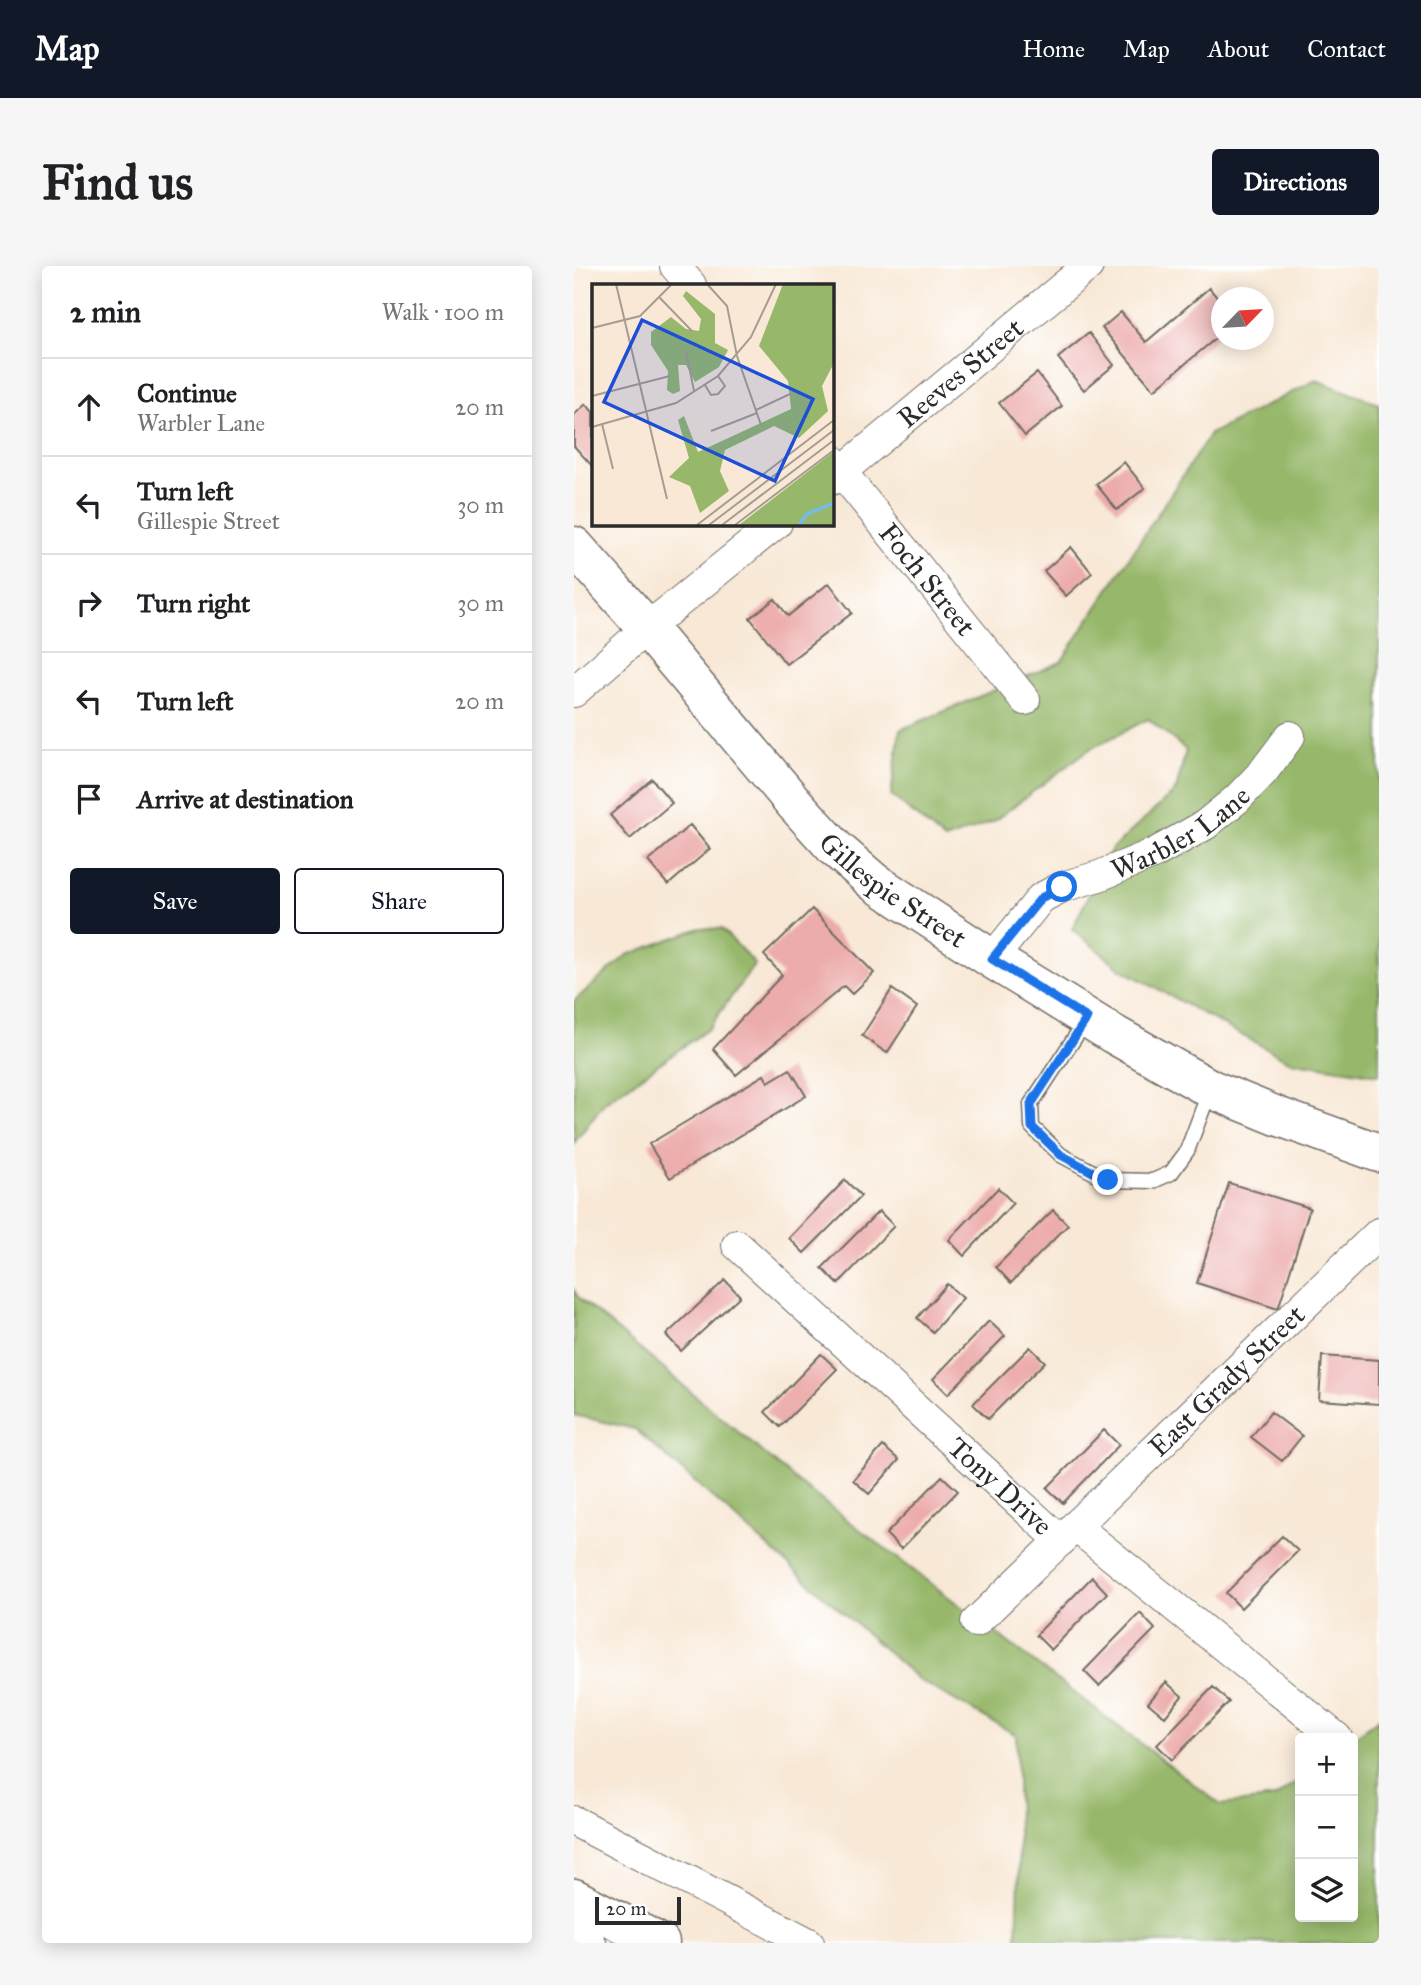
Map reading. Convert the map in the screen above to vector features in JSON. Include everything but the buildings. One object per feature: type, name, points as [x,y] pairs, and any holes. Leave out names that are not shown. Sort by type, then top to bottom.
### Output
[{"type":"main road","name":"Gillespie Street","points":[[574,547],[647,628],[795,804],[835,848],[874,883],[1087,1018],[1211,1089],[1379,1153]]},
{"type":"main road","points":[[574,1898],[660,1943]]},
{"type":"street","points":[[675,266],[690,284]]},
{"type":"street","name":"Reeves Street","points":[[835,470],[1088,266]]},
{"type":"street","name":"Foch Street","points":[[835,470],[1026,700]]},
{"type":"street","points":[[574,692],[647,628],[775,525]]},
{"type":"street","name":"Warbler Lane","points":[[992,959],[1041,898],[1062,887],[1100,876],[1155,853],[1205,825],[1237,799],[1263,772],[1290,736]]},
{"type":"street","name":"East Grady Street","points":[[976,1622],[1379,1233]]},
{"type":"street","name":"Tony Drive","points":[[737,1245],[1068,1534],[1330,1733]]},
{"type":"street","points":[[574,1821],[769,1934],[809,1943]]},
{"type":"street","points":[[574,1934],[591,1943]]},
{"type":"lane","points":[[1087,1018],[1031,1104],[1032,1127],[1061,1155],[1108,1180],[1153,1181],[1171,1173],[1187,1151],[1211,1089]]},
{"type":"green space","points":[[1316,380],[1379,404],[1379,1075],[1289,1061],[1121,969],[1072,929],[1111,850],[1176,790],[1186,750],[1148,719],[1088,750],[994,821],[945,840],[891,795],[900,730],[1061,662],[1210,434]]},
{"type":"green space","points":[[700,928],[722,929],[755,964],[708,1029],[604,1103],[574,1143],[574,1001],[627,955]]},
{"type":"green space","points":[[574,1290],[578,1297],[799,1483],[1221,1805],[1275,1798],[1295,1783],[1295,1922],[1358,1922],[1358,1734],[1379,1718],[1379,1943],[1017,1943],[1019,1874],[1016,1735],[919,1680],[635,1429],[574,1415]]},
{"type":"route","points":[[1062,887],[1041,898],[992,959],[1087,1018],[1031,1104],[1032,1127],[1061,1155],[1108,1180]]}]
